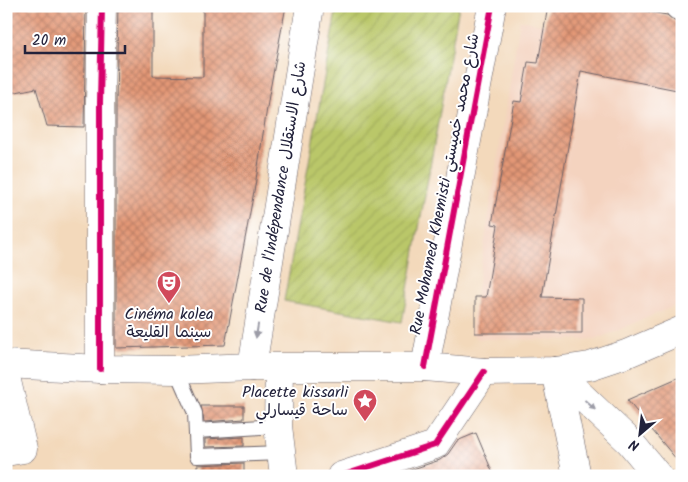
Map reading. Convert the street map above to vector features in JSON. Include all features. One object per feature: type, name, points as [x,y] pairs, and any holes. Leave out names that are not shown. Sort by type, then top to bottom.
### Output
[{"type":"main road","points":[[100,369],[102,6]]},
{"type":"main road","name":"Rue de l'Indépendance شارع الاستقلال","points":[[252,367],[310,6]]},
{"type":"main road","name":"Rue Mohamed Khemisti شارع محمد خميستي","points":[[425,367],[492,6]]},
{"type":"main road","points":[[6,364],[100,369],[176,370],[252,367],[425,367],[484,372],[555,371],[590,366],[626,354],[682,330]]},
{"type":"main road","points":[[279,368],[278,426],[282,464]]},
{"type":"main road","points":[[555,371],[577,476]]},
{"type":"main road","points":[[555,371],[630,442],[658,476]]},
{"type":"main road","points":[[341,476],[435,445],[484,372]]},
{"type":"main road","points":[[6,378],[23,449],[6,452]]},
{"type":"lane","points":[[176,370],[196,413],[197,456],[282,464]]},
{"type":"lane","points":[[196,431],[278,426]]},
{"type":"shaded area","points":[[520,20],[682,51],[682,303],[595,340],[478,339],[470,333]]},
{"type":"green space","points":[[337,6],[459,6],[402,322],[284,301]]},
{"type":"building","points":[[6,6],[86,9],[84,127],[47,126],[36,88],[6,94]]},
{"type":"building","points":[[118,6],[153,6],[153,76],[203,77],[203,6],[286,6],[225,345],[116,348]]},
{"type":"building","points":[[548,6],[617,6],[667,15],[674,21],[682,22],[682,91],[581,71],[542,297],[582,298],[582,333],[475,333],[475,297],[486,297],[498,225],[492,224],[514,101],[521,102],[528,62],[538,63]]},
{"type":"building","points":[[682,376],[682,466],[627,400]]},
{"type":"building","points":[[201,406],[244,406],[244,419],[204,422]]},
{"type":"building","points":[[476,433],[494,476],[392,476],[440,460],[448,454],[457,441]]},
{"type":"building","points":[[244,437],[244,446],[205,447],[205,439]]},
{"type":"building","points":[[244,463],[244,476],[197,476],[197,465]]},
{"type":"cycle path","points":[[100,369],[102,6]]},
{"type":"cycle path","points":[[425,367],[492,6]]},
{"type":"cycle path","points":[[341,476],[435,445],[484,372]]},
{"type":"place","name":"Cinéma kolea سينما القليعة","points":[[169,304]]},
{"type":"place","name":"Placette kissarli ساحة قيسارلي","points":[[365,422]]}]
